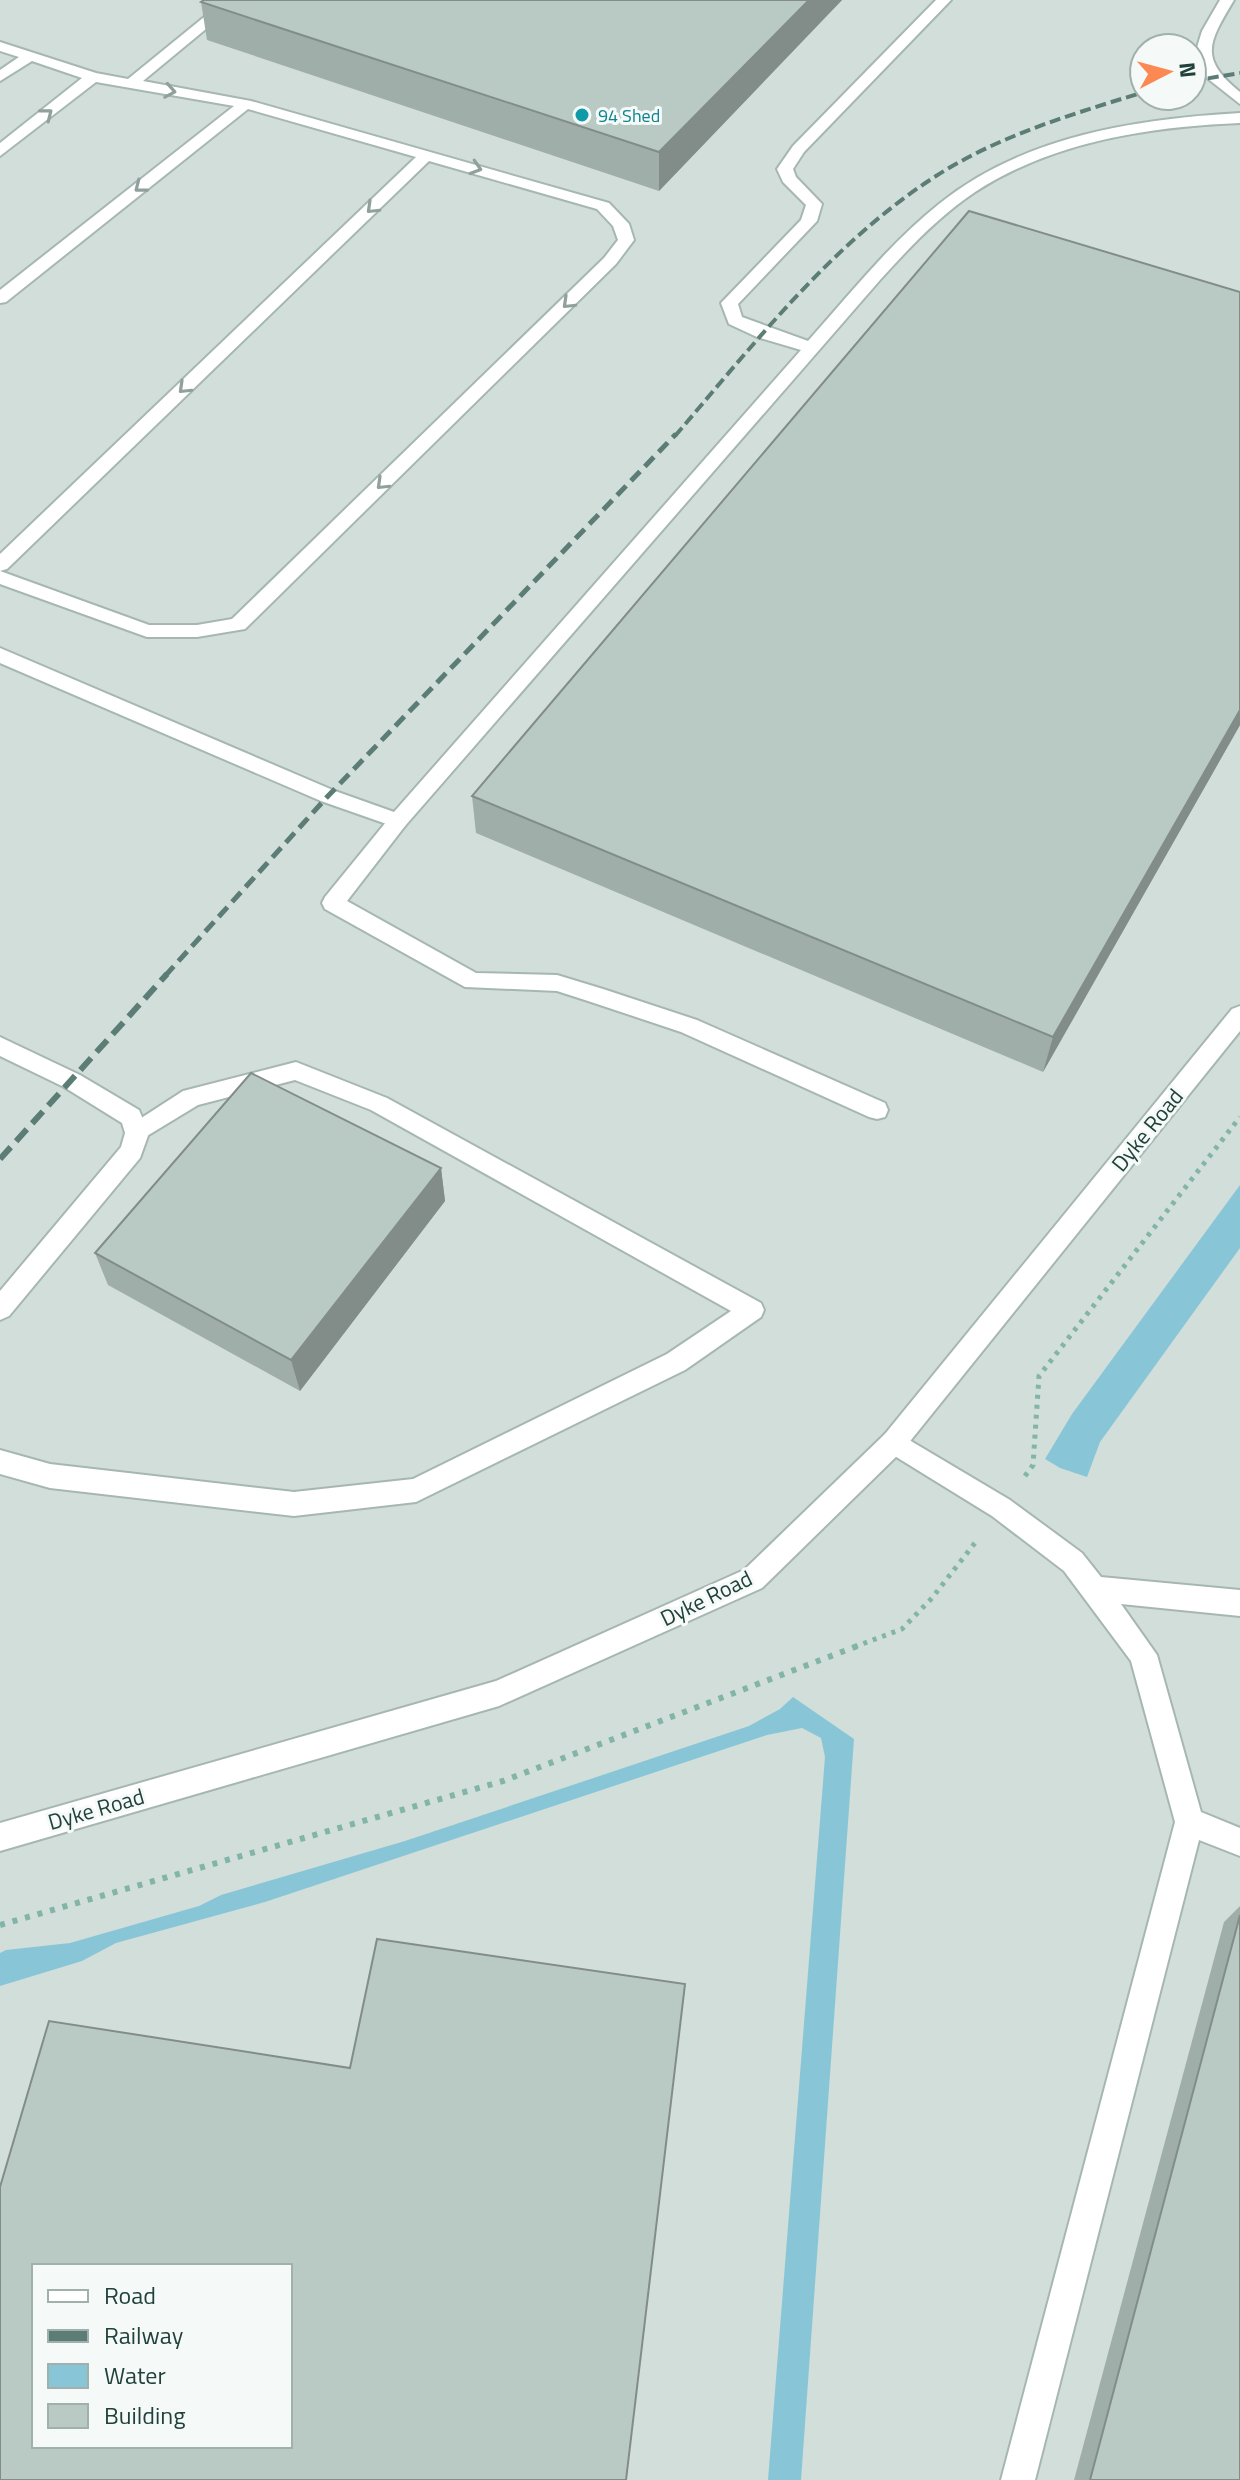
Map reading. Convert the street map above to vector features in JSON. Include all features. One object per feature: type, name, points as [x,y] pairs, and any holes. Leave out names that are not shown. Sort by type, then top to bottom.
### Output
[{"type":"street","points":[[131,84],[234,0]]},
{"type":"street","points":[[812,348],[763,333],[735,320],[729,303],[809,221],[814,204],[789,179],[785,169],[798,149],[944,0]]},
{"type":"street","points":[[1227,0],[1203,39],[1202,58],[1215,78],[1240,100]]},
{"type":"street","points":[[0,46],[93,77],[246,104],[603,206],[621,224],[626,240],[610,261],[238,624],[197,631],[147,631],[0,577]]},
{"type":"street","points":[[0,77],[30,56]]},
{"type":"street","points":[[0,151],[93,77]]},
{"type":"street","points":[[0,298],[246,104]]},
{"type":"street","points":[[877,1110],[689,1026],[595,995],[557,983],[473,981],[333,903],[398,821],[812,348],[922,227],[969,189],[1036,154],[1112,132],[1195,120],[1240,118]]},
{"type":"street","points":[[0,565],[428,154]]},
{"type":"street","points":[[0,655],[328,796],[398,821]]},
{"type":"street","name":"Dyke Road","points":[[0,1837],[499,1693],[753,1579],[894,1442],[1240,1015]]},
{"type":"street","points":[[0,1046],[72,1081],[131,1117],[137,1133],[132,1151],[0,1309]]},
{"type":"street","points":[[0,1462],[50,1476],[294,1504],[416,1490],[676,1362],[752,1310],[379,1104],[296,1071],[191,1097],[137,1133]]},
{"type":"street","points":[[894,1442],[1001,1508],[1073,1562],[1143,1655],[1189,1822],[1018,2480]]},
{"type":"street","points":[[1092,1589],[1240,1603]]},
{"type":"street","points":[[1189,1822],[1240,1842]]},
{"type":"shaded area","points":[[0,0],[1240,0],[1240,2480],[0,2480]]},
{"type":"water","points":[[1240,1185],[1240,1248],[1100,1442],[1087,1477],[1045,1459],[1072,1414]]},
{"type":"water","points":[[793,1697],[854,1739],[801,2480],[768,2480],[825,1757],[821,1738],[802,1728],[767,1735],[265,1902],[116,1943],[82,1961],[0,1986],[0,1953],[6,1950],[70,1943],[405,1841],[749,1726],[780,1709]]},
{"type":"building","name":"94 Shed","points":[[809,0],[659,152],[201,2]]},
{"type":"building","points":[[969,211],[1240,292],[1240,710],[1053,1037],[472,796]]},
{"type":"building","points":[[251,1073],[441,1168],[291,1360],[95,1253]]},
{"type":"building","points":[[1240,1915],[1240,2480],[1090,2480]]},
{"type":"building","points":[[377,1939],[685,1984],[626,2480],[0,2480],[0,2187],[49,2021],[350,2068]]},
{"type":"railway","points":[[1208,78],[1240,73]]},
{"type":"railway","points":[[675,436],[796,296],[898,202],[960,162],[1011,137],[1128,97]]},
{"type":"railway","points":[[165,976],[328,796],[676,434]]},
{"type":"railway","points":[[0,1159],[167,974]]},
{"type":"place","name":"94 Shed","points":[[582,115]]}]
